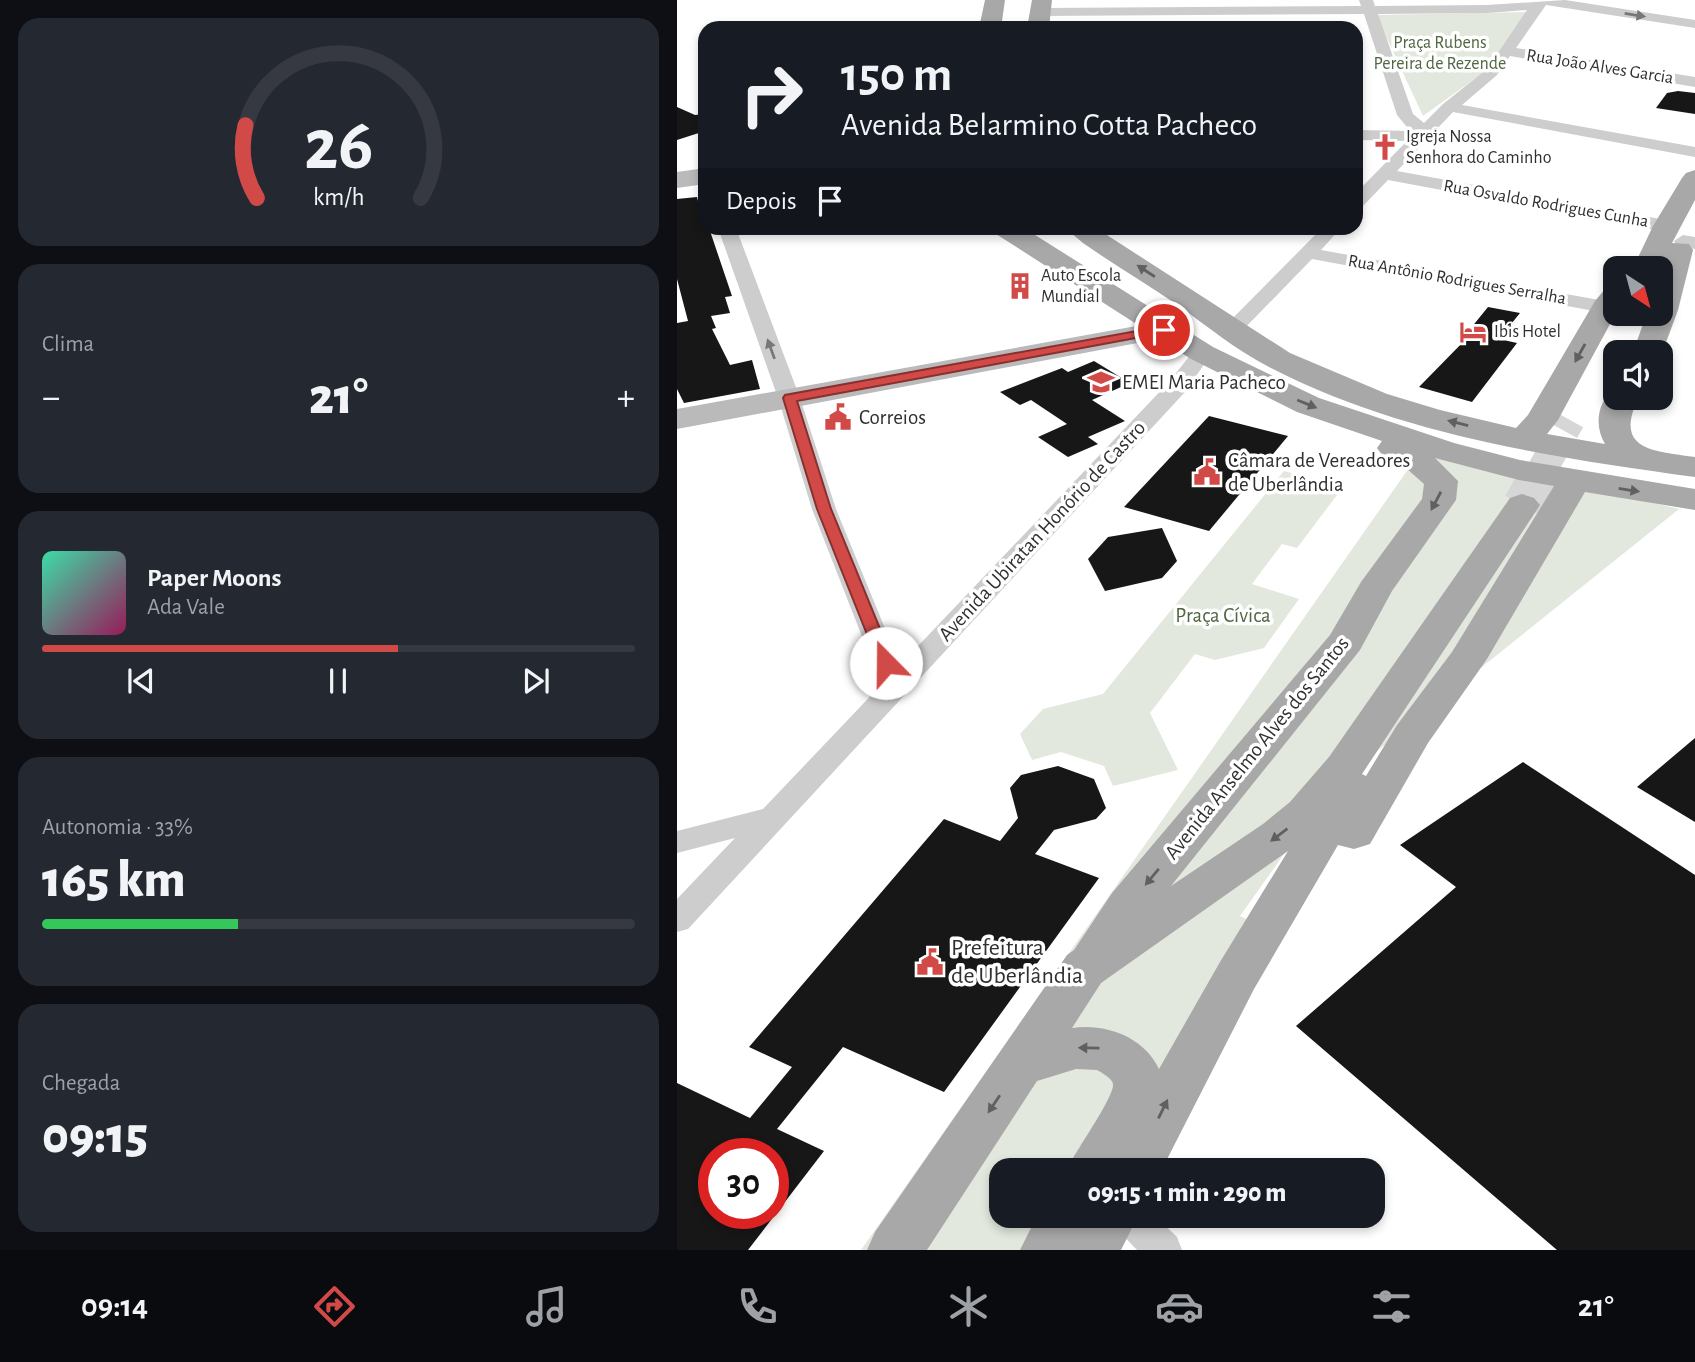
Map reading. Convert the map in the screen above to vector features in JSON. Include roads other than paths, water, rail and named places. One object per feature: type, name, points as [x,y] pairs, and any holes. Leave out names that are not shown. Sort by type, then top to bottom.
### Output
[{"type":"main road","points":[[991,21],[995,0]]},
{"type":"main road","points":[[1652,340],[1663,310],[1675,242],[1695,178]]},
{"type":"main road","points":[[1017,235],[1202,353],[1278,392],[1340,417],[1442,450],[1553,462],[1638,459],[1695,467]]},
{"type":"main road","points":[[1089,235],[1279,360],[1338,385],[1553,462],[1695,500]]},
{"type":"main road","points":[[1654,256],[1675,242]]},
{"type":"main road","points":[[1164,330],[1192,323],[1227,327]]},
{"type":"main road","points":[[1553,462],[1542,420],[1603,324]]},
{"type":"main road","points":[[1139,1158],[1189,1057],[1261,931],[1553,462],[1607,326]]},
{"type":"main road","points":[[895,1250],[1022,1065],[1084,969],[1280,835],[1306,813],[1344,768],[1603,387]]},
{"type":"main road","points":[[1616,410],[1611,427],[1616,437],[1638,459]]},
{"type":"main road","name":"Avenida Anselmo Alves dos Santos","points":[[1084,969],[1128,906],[1346,641],[1374,590],[1439,500],[1441,481],[1430,470],[1340,417]]},
{"type":"main road","points":[[1022,1065],[1063,1050],[1084,1046],[1101,1048],[1120,1056],[1134,1068],[1139,1085],[1135,1100],[1101,1158]]},
{"type":"main road","points":[[1048,1250],[1060,1228]]},
{"type":"main road","points":[[1091,1250],[1103,1228]]},
{"type":"street","points":[[1363,196],[1449,107],[1492,72],[1540,2]]},
{"type":"street","points":[[1040,13],[1204,5],[1368,4],[1487,9],[1540,2],[1695,24]]},
{"type":"street","points":[[1368,4],[1405,115],[1424,133]]},
{"type":"street","name":"Rua João Alves Garcia","points":[[1505,51],[1695,82]]},
{"type":"street","points":[[1449,107],[1695,152]]},
{"type":"street","points":[[1363,135],[1424,133]]},
{"type":"street","points":[[677,165],[698,162]]},
{"type":"street","name":"Rua Osvaldo Rodrigues Cunha","points":[[1385,174],[1675,242]]},
{"type":"street","points":[[677,180],[698,177]]},
{"type":"street","points":[[730,235],[789,398],[824,509],[896,689]]},
{"type":"street","points":[[1227,327],[1325,235]]},
{"type":"street","name":"Rua Antônio Rodrigues Serralha","points":[[1308,253],[1603,303]]},
{"type":"street","points":[[677,419],[1164,330]]},
{"type":"street","name":"Avenida Ubiratan Honório de Castro","points":[[677,920],[1177,387],[1202,353]]},
{"type":"street","points":[[677,842],[774,817]]},
{"type":"street","points":[[1141,1228],[1163,1250]]},
{"type":"tunnel","points":[[1542,470],[1570,420]]},
{"type":"tunnel","points":[[1522,505],[1543,468]]},
{"type":"place","name":"Igreja Nossa Senhora do Caminho","points":[[1385,147]]},
{"type":"place","name":"Auto Escola Mundial","points":[[1020,286]]},
{"type":"place","name":"Ibis Hotel","points":[[1473,332]]},
{"type":"place","name":"EMEI Maria Pacheco","points":[[1101,382]]},
{"type":"place","name":"Correios","points":[[838,417]]},
{"type":"place","name":"Câmara de Vereadores de Uberlândia","points":[[1207,472]]},
{"type":"place","name":"Prefeitura de Uberlândia","points":[[930,962]]},
{"type":"park label","name":"Praça Rubens Pereira de Rezende","points":[[1440,53]]},
{"type":"park label","name":"Praça Cívica","points":[[1223,615]]}]
